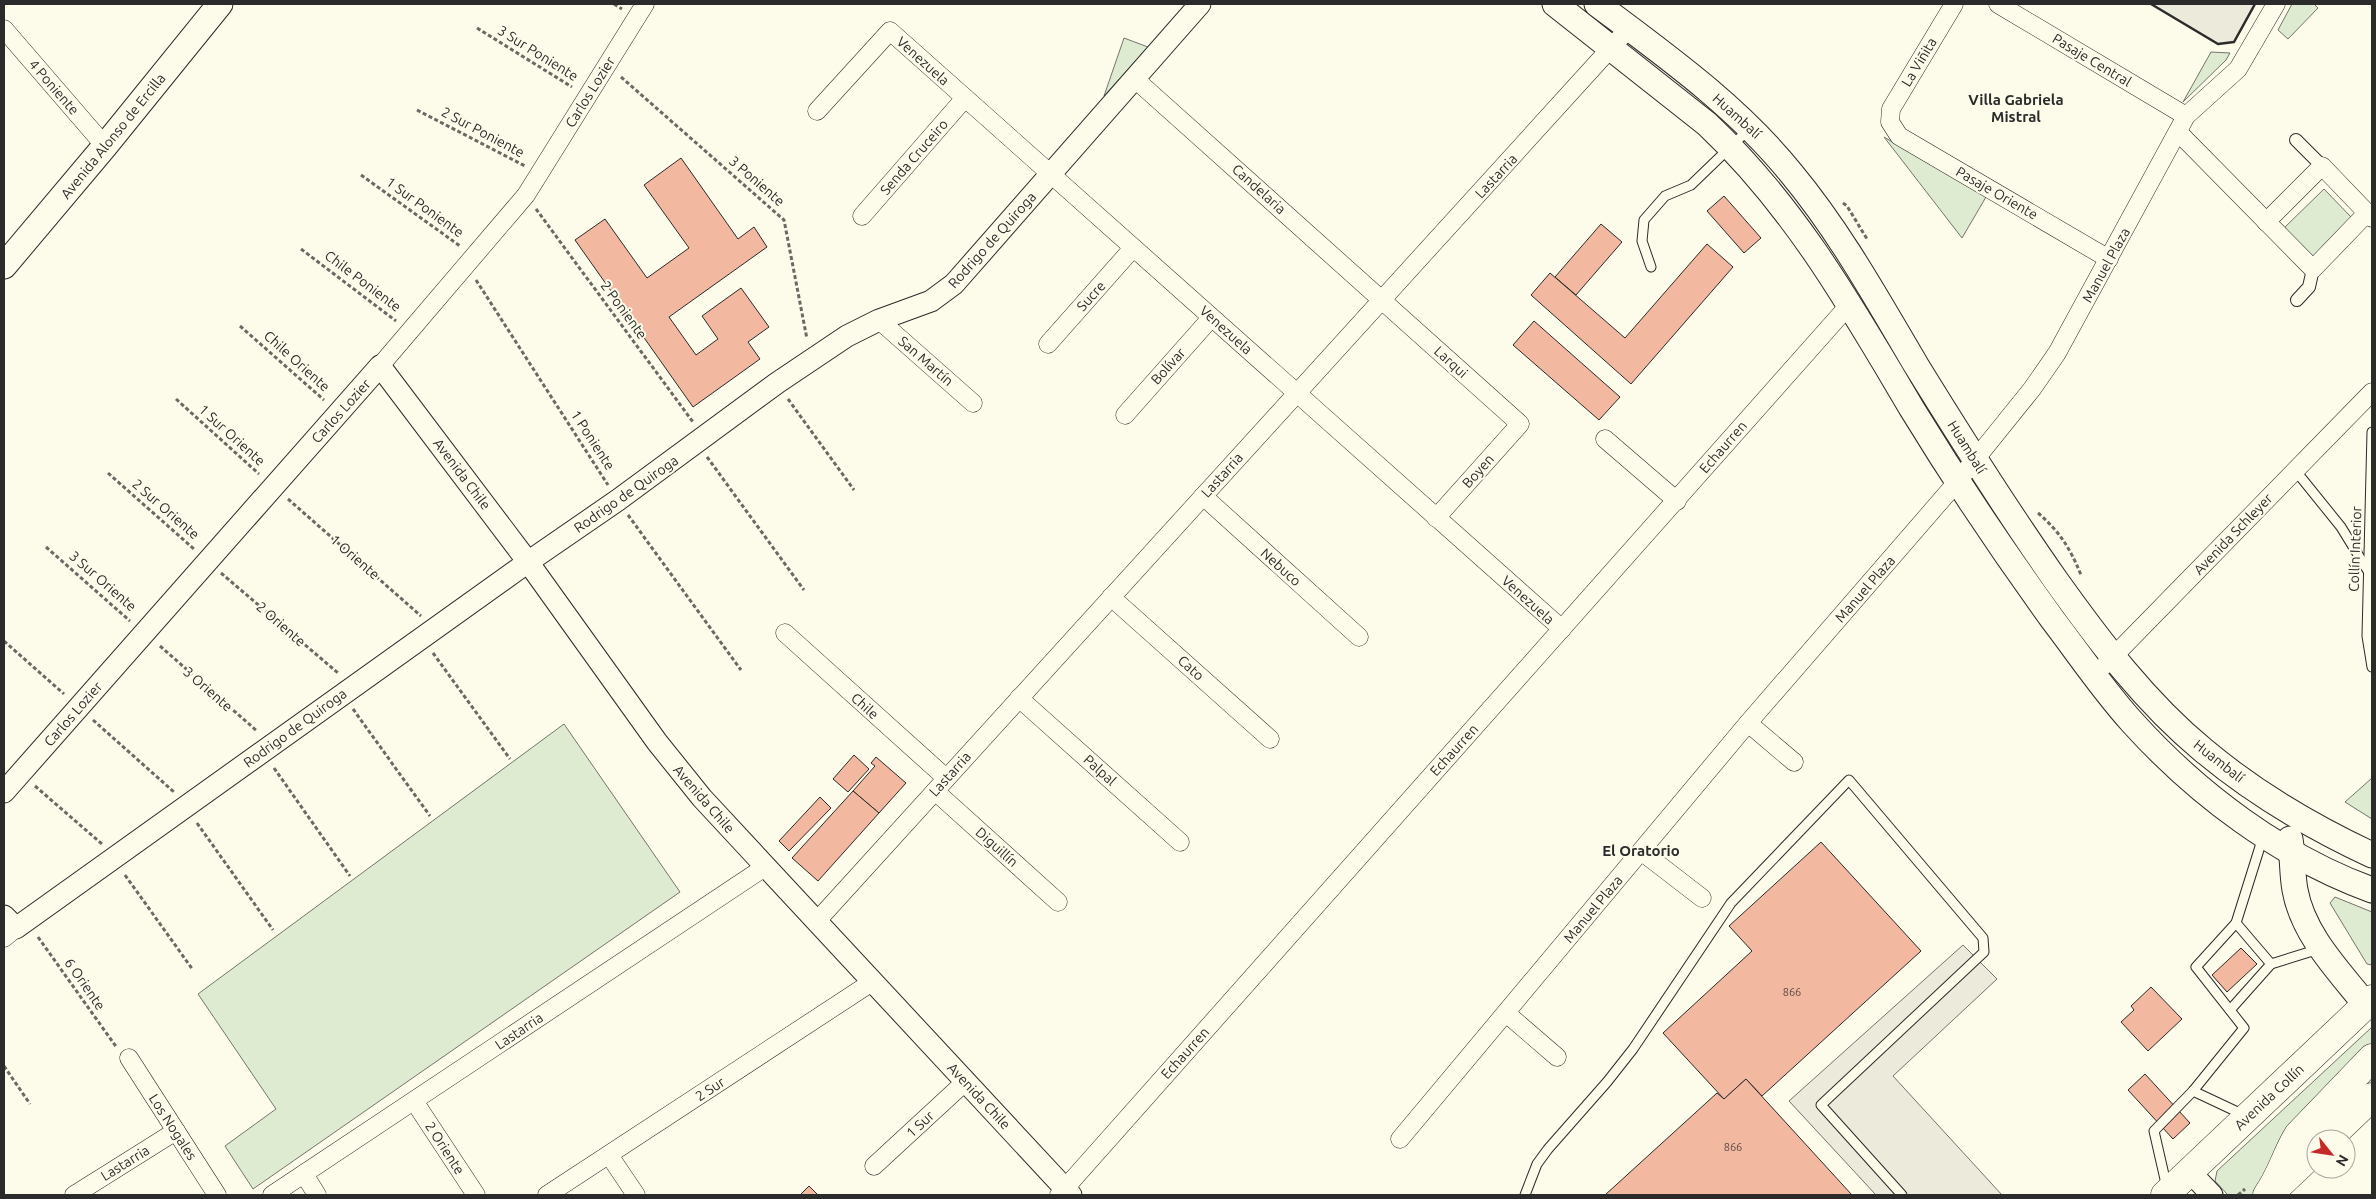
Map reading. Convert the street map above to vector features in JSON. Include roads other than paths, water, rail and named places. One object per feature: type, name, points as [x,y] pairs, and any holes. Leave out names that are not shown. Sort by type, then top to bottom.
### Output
[{"type":"main road","name":"Avenida Alonso de Ercilla","points":[[4,266],[105,146],[220,4]]},
{"type":"main road","name":"Huambalí","points":[[1554,4],[1613,48],[1700,118],[1730,146],[1796,222],[1850,304],[1957,482],[2006,554],[2095,677],[2132,722],[2172,763],[2220,803],[2264,834],[2292,852],[2372,890]]},
{"type":"main road","name":"Huambalí","points":[[1596,4],[1629,28],[1751,128],[1793,174],[1828,222],[1975,461],[2023,534],[2112,657],[2159,709],[2201,749],[2227,769],[2324,831],[2372,855]]},
{"type":"main road","points":[[2281,805],[2288,826],[2295,890],[2305,920],[2322,948],[2370,1006]]},
{"type":"main road","name":"Avenida Collín","points":[[2167,1194],[2370,1006]]},
{"type":"main road","points":[[2268,1195],[2278,1181],[2291,1146],[2298,1134],[2362,1071],[2372,1058]]},
{"type":"main road","points":[[2338,1129],[2372,1097]]},
{"type":"main road","points":[[2268,1195],[2306,1159]]},
{"type":"street","name":"Carlos Lozier","points":[[4,792],[410,332],[526,195],[644,4]]},
{"type":"street","name":"Rodrigo de Quiroga","points":[[12,926],[268,748],[618,500],[810,360],[847,336],[879,320],[931,301],[947,290],[1051,175],[1200,4]]},
{"type":"street","name":"La Viñita","points":[[1890,122],[1891,109],[1954,4]]},
{"type":"street","name":"Pasaje Central","points":[[1998,4],[2182,124],[2266,222],[2313,269]]},
{"type":"street","name":"Manuel Plaza","points":[[1400,1138],[1748,723],[1975,461],[2032,389],[2057,353],[2182,124],[2238,68],[2276,4]]},
{"type":"street","name":"Lastarria","points":[[816,922],[1296,393],[1613,48],[1629,28]]},
{"type":"street","name":"4 Poniente","points":[[4,29],[105,146]]},
{"type":"street","name":"Venezuela","points":[[817,111],[890,32],[1562,629]]},
{"type":"street","name":"Candelaria","points":[[1135,79],[1382,300]]},
{"type":"street","name":"Senda Cruceiro","points":[[862,216],[965,98]]},
{"type":"street","name":"Pasaje Oriente","points":[[1890,122],[1899,136],[2109,259]]},
{"type":"street","points":[[2296,140],[2370,215],[2313,269],[2309,287],[2297,300]]},
{"type":"street","points":[[2266,222],[2322,166]]},
{"type":"street","name":"Sucre","points":[[1048,344],[1133,248]]},
{"type":"street","name":"Larqui","points":[[1382,300],[1520,424]]},
{"type":"street","name":"Echaurren","points":[[1065,1193],[1850,304]]},
{"type":"street","name":"Bolívar","points":[[1125,415],[1211,318]]},
{"type":"street","name":"San Martín","points":[[879,320],[973,403]]},
{"type":"street","name":"Avenida Chile","points":[[380,366],[528,562],[657,742],[702,798],[1065,1193]]},
{"type":"street","name":"Avenida Schleyer","points":[[2095,677],[2112,657],[2372,392]]},
{"type":"street","name":"Boyen","points":[[1436,518],[1520,424]]},
{"type":"street","points":[[1605,439],[1677,501]]},
{"type":"street","name":"Nebuco","points":[[1203,496],[1359,637]]},
{"type":"street","name":"Cato","points":[[1111,597],[1270,739]]},
{"type":"street","name":"Chile","points":[[785,633],[940,785]]},
{"type":"street","name":"Palpal","points":[[1019,698],[1180,842]]},
{"type":"street","points":[[1748,723],[1794,762]]},
{"type":"street","name":"Diguillín","points":[[940,785],[1058,902]]},
{"type":"street","points":[[1642,851],[1702,898]]},
{"type":"street","name":"Lastarria","points":[[272,1195],[765,867]]},
{"type":"street","name":"2 Sur","points":[[547,1195],[872,982]]},
{"type":"street","points":[[1506,1013],[1557,1057]]},
{"type":"street","name":"Los Nogales","points":[[129,1058],[217,1195]]},
{"type":"street","name":"1 Sur","points":[[874,1166],[965,1082]]},
{"type":"street","name":"2 Oriente","points":[[414,1101],[476,1195]]},
{"type":"street","name":"Lastarria","points":[[74,1195],[176,1131]]},
{"type":"street","points":[[609,1155],[636,1195]]},
{"type":"street","points":[[2190,1172],[2212,1195]]},
{"type":"street","points":[[304,1174],[317,1195]]},
{"type":"lane","points":[[1651,267],[1642,241],[1644,220],[1665,196],[1691,184],[1751,128]]},
{"type":"lane","name":"Collín Interior","points":[[2372,432],[2370,572],[2366,636],[2372,667]]},
{"type":"lane","points":[[2296,470],[2341,527],[2370,572]]},
{"type":"lane","points":[[1525,1195],[1537,1164],[1633,1049],[1731,903],[1849,780],[1983,938],[1984,952],[1821,1105],[1902,1195]]},
{"type":"lane","points":[[2167,1194],[2154,1131],[2192,1091],[2244,1028],[2196,967],[2236,923],[2264,834]]},
{"type":"lane","points":[[2236,923],[2271,964]]},
{"type":"lane","points":[[2230,1010],[2271,964],[2322,948]]},
{"type":"lane","points":[[2192,1091],[2248,1117]]},
{"type":"district","name":"Villa Gabriela Mistral","points":[[2016,108]]},
{"type":"district","name":"El Oratorio","points":[[1641,851]]}]
